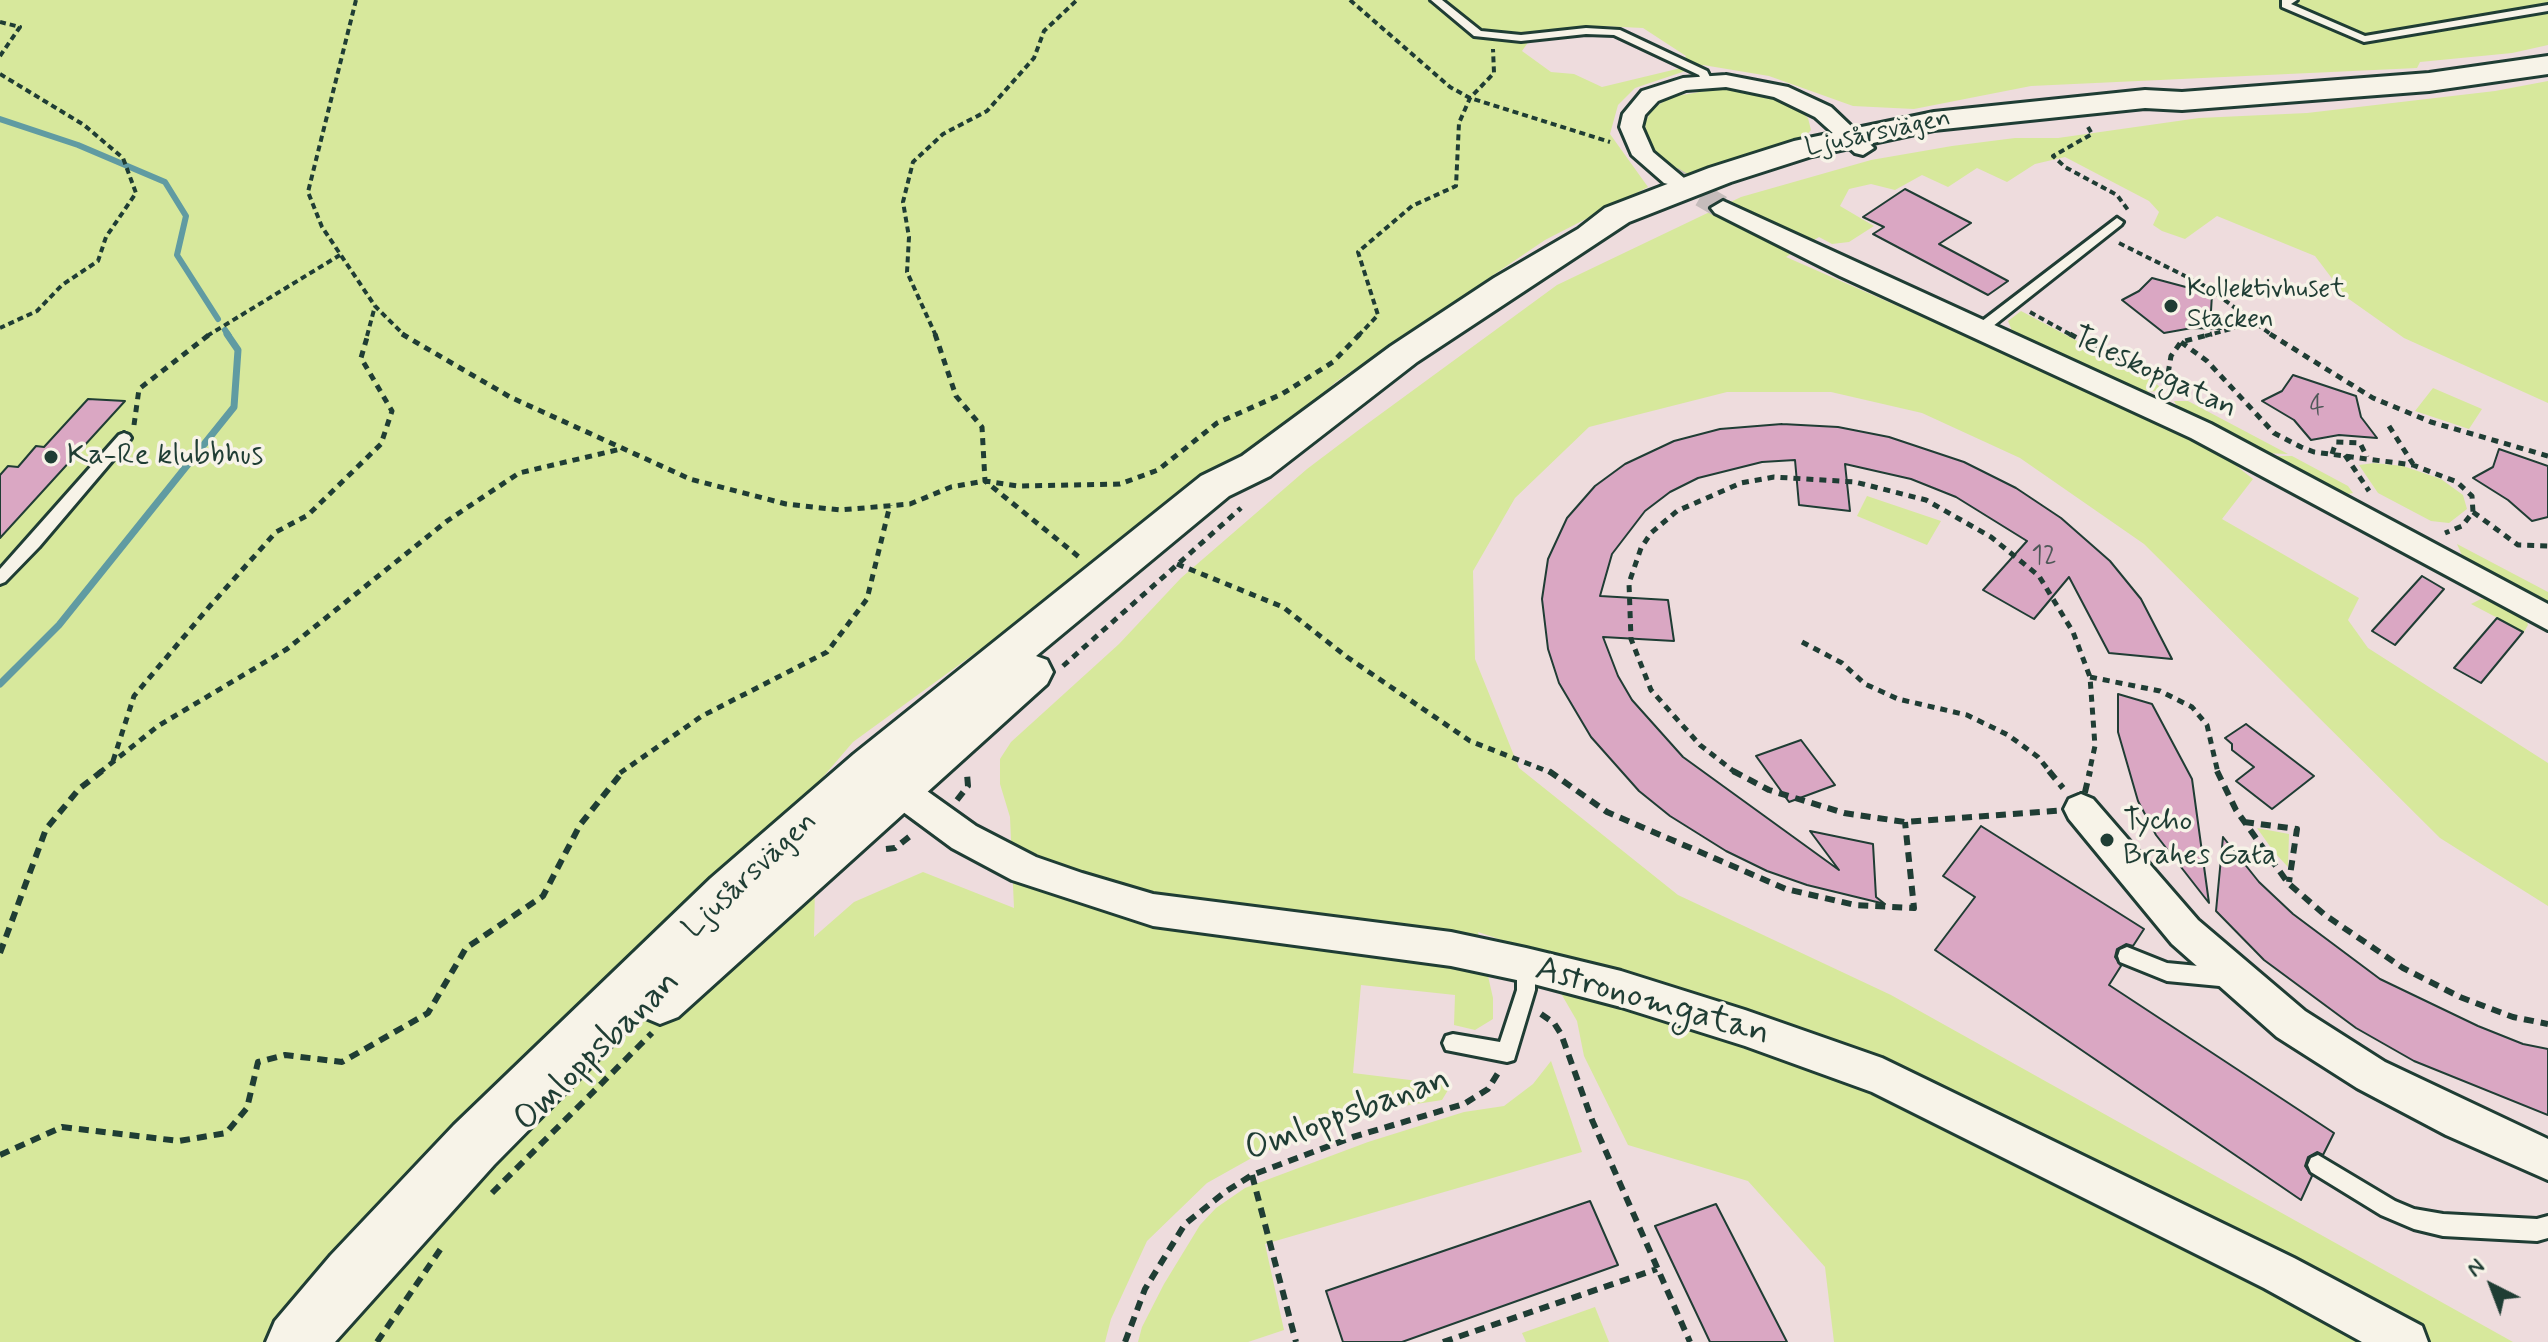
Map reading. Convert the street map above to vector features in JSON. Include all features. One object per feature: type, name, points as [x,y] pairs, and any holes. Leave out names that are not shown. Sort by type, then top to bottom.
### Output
[{"type":"main road","name":"Ljusårsvägen","points":[[296,1342],[352,1276],[474,1145],[729,894],[884,779],[1250,485],[1404,354],[1506,285],[1590,236],[1630,226],[1858,143],[2155,108],[2182,101],[2415,83],[2548,65]]},
{"type":"main road","name":"Ljusårsvägen","points":[[333,1342],[474,1179],[884,779]]},
{"type":"street","points":[[1672,178],[1646,158],[1635,143],[1631,127],[1634,114],[1658,93],[1707,81],[1744,83],[1780,92],[1823,112],[1858,143]]},
{"type":"street","name":"Teleskopgatan","points":[[1723,208],[1978,331],[2201,431],[2548,618]]},
{"type":"street","name":"Astronomgatan","points":[[884,779],[964,837],[1025,869],[1153,910],[1451,949],[1526,965],[1621,989],[1745,1028],[1882,1077],[2265,1266],[2406,1342]]},
{"type":"street","points":[[2081,809],[2185,932],[2291,1024],[2371,1075],[2460,1121],[2548,1160]]},
{"type":"lane","points":[[1436,0],[1478,34],[1521,38],[1586,31],[1616,32],[1703,73],[1707,81]]},
{"type":"lane","points":[[2292,0],[2286,1],[2286,5],[2364,39],[2548,8]]},
{"type":"lane","points":[[1978,331],[2117,222]]},
{"type":"lane","points":[[0,578],[124,438]]},
{"type":"lane","points":[[2127,956],[2167,972],[2236,979]]},
{"type":"lane","points":[[1453,1043],[1507,1053],[1521,1007],[1526,965]]},
{"type":"lane","points":[[2318,1165],[2388,1208],[2414,1219],[2443,1225],[2537,1230],[2548,1227]]},
{"type":"path","points":[[356,0],[308,192],[322,227],[375,306],[401,333],[437,357],[510,397],[690,479],[762,499],[840,510],[910,504],[951,487],[985,481],[1018,486],[1120,484],[1158,470],[1217,423],[1282,394],[1333,362],[1378,315],[1358,252],[1412,206],[1456,186],[1459,123],[1470,98],[1494,73],[1496,51],[1478,34]]},
{"type":"path","points":[[1077,0],[1044,31],[1034,58],[987,111],[943,134],[913,162],[903,202],[909,237],[907,272],[946,359],[956,396],[982,427],[985,481],[1085,561]]},
{"type":"path","points":[[1350,0],[1450,87],[1470,98],[1600,136],[1646,158]]},
{"type":"path","points":[[0,22],[20,27],[0,56]]},
{"type":"path","points":[[0,74],[84,125],[123,158],[136,193],[106,237],[98,261],[62,285],[37,311],[0,328]]},
{"type":"path","points":[[2100,121],[2085,122],[2092,134],[2062,148],[2053,156],[2065,167],[2124,200],[2129,211],[2117,222]]},
{"type":"path","points":[[2104,235],[2207,287],[2253,323],[2344,382],[2397,409],[2548,456]]},
{"type":"path","points":[[124,438],[136,422],[139,389],[159,370],[236,315],[340,255]]},
{"type":"path","points":[[113,762],[134,696],[276,532],[308,515],[381,444],[392,411],[361,358],[375,306]]},
{"type":"path","points":[[2166,386],[2171,356],[2181,342],[2253,323]]},
{"type":"path","points":[[2181,342],[2207,361],[2274,433],[2314,452],[2413,465],[2457,482],[2472,496],[2473,512],[2462,526],[2445,534]]},
{"type":"path","points":[[2389,426],[2413,465]]},
{"type":"path","points":[[2332,454],[2336,442],[2360,443],[2368,458]]},
{"type":"path","points":[[0,953],[46,829],[79,789],[158,726],[287,649],[447,521],[519,473],[622,449]]},
{"type":"path","points":[[2306,460],[2314,452]]},
{"type":"path","points":[[2345,455],[2372,495]]},
{"type":"path","points":[[1774,477],[1855,482],[1926,500],[1991,537],[2039,576],[2073,632],[2090,677],[2095,746],[2081,809],[1905,822],[1811,806],[1736,773],[1700,745],[1651,690],[1631,639],[1629,583],[1641,548],[1651,533],[1677,511],[1741,483],[1774,477]]},
{"type":"path","points":[[1057,671],[1177,564],[1250,485]]},
{"type":"path","points":[[0,1155],[62,1127],[179,1141],[226,1133],[247,1108],[258,1062],[285,1055],[342,1062],[428,1013],[466,948],[543,896],[580,825],[621,772],[702,716],[827,652],[867,599],[890,505]]},
{"type":"path","points":[[2473,512],[2518,545],[2548,546]]},
{"type":"path","points":[[1177,564],[1283,607],[1347,657],[1470,741],[1548,770],[1607,812],[1786,889],[1855,905],[1914,908],[1905,822]]},
{"type":"path","points":[[1802,642],[1842,663],[1876,689],[1898,699],[1967,715],[2008,735],[2038,757],[2081,809]]},
{"type":"path","points":[[2090,677],[2160,691],[2192,707],[2207,725],[2218,773],[2244,822],[2288,883],[2325,915],[2403,968],[2460,997],[2513,1017],[2548,1024]]},
{"type":"path","points":[[963,794],[968,786],[966,769]]},
{"type":"path","points":[[2244,822],[2297,829],[2288,883]]},
{"type":"path","points":[[870,849],[895,848]]},
{"type":"path","points":[[1521,1007],[1554,1023],[1561,1034],[1592,1120],[1690,1342]]},
{"type":"path","name":"Omloppsbanan","points":[[484,1200],[662,1024]]},
{"type":"path","name":"Omloppsbanan","points":[[1125,1342],[1145,1289],[1185,1224],[1252,1175],[1353,1137],[1464,1104],[1488,1089],[1507,1053]]},
{"type":"path","points":[[1252,1175],[1296,1342]]},
{"type":"path","points":[[377,1342],[451,1233]]},
{"type":"path","points":[[1445,1342],[1657,1269]]},
{"type":"green space","points":[[0,0],[2548,0],[2548,45],[2512,53],[2420,62],[2417,68],[2031,86],[1914,109],[1853,106],[1769,76],[1703,65],[1635,88],[1618,105],[1610,134],[1648,187],[1545,240],[1337,381],[1272,437],[853,742],[817,784],[814,937],[854,902],[923,872],[1014,908],[1010,817],[1000,784],[1000,759],[1011,742],[1119,644],[1181,578],[1307,469],[1356,432],[1557,285],[1741,197],[1871,160],[1952,146],[2015,138],[2058,138],[2199,118],[2307,113],[2495,91],[2548,81],[2548,403],[2404,338],[2346,297],[2315,256],[2217,216],[2185,239],[2162,231],[2153,225],[2159,212],[2149,201],[2065,157],[2035,164],[2007,182],[1977,168],[1948,187],[1922,175],[1895,190],[1871,184],[1849,189],[1840,206],[1874,226],[1849,242],[1832,244],[1819,237],[1786,257],[2162,422],[2215,449],[2253,479],[2222,519],[2359,598],[2348,620],[2368,648],[2548,763],[2548,906],[2440,838],[2144,544],[2020,458],[1922,413],[1831,392],[1727,392],[1589,427],[1515,498],[1473,571],[1475,659],[1519,768],[1678,895],[1891,995],[2513,1342],[1834,1342],[1825,1267],[1748,1181],[1628,1145],[1584,1056],[1577,1021],[1537,952],[1478,932],[1493,998],[1493,1019],[1475,1030],[1454,1025],[1455,995],[1361,985],[1353,1073],[1451,1085],[1442,1100],[1365,1112],[1257,1155],[1207,1183],[1147,1241],[1111,1319],[1105,1342],[0,1342]],"holes":[[[1601,26],[1643,28],[1686,56],[1681,68],[1602,87],[1574,74],[1551,72],[1522,51],[1529,41],[1600,35]]]},
{"type":"green space","points":[[1717,89],[1750,91],[1794,106],[1808,118],[1811,130],[1803,139],[1686,177],[1663,161],[1648,144],[1645,123],[1652,109],[1671,97]]},
{"type":"green space","points":[[2021,311],[2152,381],[2159,386],[2158,391],[2142,392],[2022,340],[2013,333],[2008,321]]},
{"type":"green space","points":[[2433,388],[2482,409],[2469,429],[2415,411]]},
{"type":"green space","points":[[2174,401],[2188,401],[2288,454],[2262,453],[2180,411]]},
{"type":"green space","points":[[2267,456],[2292,456],[2348,486],[2353,493],[2343,495]]},
{"type":"green space","points":[[2359,465],[2403,466],[2441,479],[2463,495],[2467,509],[2449,523],[2431,521],[2378,493]]},
{"type":"green space","points":[[1867,496],[1941,521],[1927,545],[1857,516]]},
{"type":"green space","points":[[2457,544],[2548,592],[2548,607],[2465,562]]},
{"type":"green space","points":[[2481,599],[2493,599],[2525,617],[2528,625],[2524,632],[2471,604]]},
{"type":"green space","points":[[2257,828],[2289,834],[2288,867],[2274,852]]},
{"type":"green space","points":[[1551,1061],[1582,1152],[1265,1244],[1284,1330],[1248,1342],[1138,1342],[1142,1327],[1164,1284],[1200,1225],[1216,1208],[1245,1188],[1368,1142],[1464,1112],[1504,1106],[1533,1084]]},
{"type":"green space","points":[[1595,1307],[1609,1342],[1526,1342],[1522,1333]]},
{"type":"building","points":[[1905,189],[1971,223],[1939,244],[2008,281],[1988,295],[1873,234],[1884,227],[1863,217]]},
{"type":"building","name":"Kollektivhuset Stacken","points":[[2152,278],[2212,294],[2211,311],[2221,329],[2192,328],[2164,333],[2122,300],[2139,291]]},
{"type":"building","points":[[2293,375],[2356,396],[2361,417],[2377,438],[2339,435],[2311,440],[2294,420],[2262,401],[2282,391]]},
{"type":"building","name":"Ka-Re klubbhus","points":[[88,399],[125,401],[0,538],[0,475],[8,466],[18,467],[36,446],[44,447]]},
{"type":"building","points":[[1782,424],[1838,427],[1889,437],[1964,462],[2016,488],[2061,518],[2110,561],[2141,599],[2172,659],[2109,653],[2069,577],[2034,619],[1983,590],[2027,541],[1956,497],[1911,479],[1845,464],[1850,511],[1799,505],[1795,460],[1762,462],[1698,478],[1670,492],[1645,511],[1612,554],[1600,596],[1668,600],[1674,641],[1603,637],[1618,676],[1632,700],[1683,757],[1839,870],[1810,831],[1873,844],[1876,897],[1885,904],[1807,885],[1767,871],[1726,851],[1670,816],[1639,791],[1591,737],[1559,683],[1548,649],[1542,599],[1548,559],[1567,518],[1595,486],[1625,464],[1674,441],[1720,429]]},
{"type":"building","points":[[2499,449],[2548,466],[2548,517],[2532,521],[2508,500],[2473,478],[2493,467]]},
{"type":"building","points":[[2422,576],[2444,589],[2395,645],[2372,631]]},
{"type":"building","points":[[2497,618],[2523,632],[2481,683],[2454,668]]},
{"type":"building","points":[[2118,694],[2152,704],[2192,779],[2209,903],[2156,835],[2138,801],[2118,732]]},
{"type":"building","points":[[2246,724],[2314,776],[2272,809],[2236,781],[2254,767],[2232,750],[2232,744],[2225,738]]},
{"type":"building","points":[[1801,740],[1835,785],[1789,802],[1756,756]]},
{"type":"building","points":[[1981,826],[2144,929],[2133,946],[2126,944],[2117,949],[2115,957],[2121,966],[2109,985],[2334,1133],[2323,1155],[2317,1152],[2308,1157],[2305,1166],[2312,1176],[2301,1200],[1935,950],[1975,897],[1943,876]]},
{"type":"building","points":[[2223,837],[2259,882],[2293,914],[2380,979],[2478,1026],[2523,1044],[2548,1049],[2548,1115],[2414,1061],[2356,1028],[2264,960],[2216,911]]},
{"type":"building","points":[[1590,1201],[1618,1265],[1402,1342],[1343,1342],[1326,1291]]},
{"type":"building","points":[[1716,1204],[1787,1342],[1710,1342],[1655,1226]]},
{"type":"waterway","points":[[0,119],[78,145],[165,182],[186,216],[177,255],[218,319]]},
{"type":"waterway","points":[[225,330],[229,336]]},
{"type":"waterway","points":[[0,684],[59,625],[234,407],[238,350],[227,334]]},
{"type":"tunnel","points":[[1672,178],[1723,208]]},
{"type":"place","name":"Kollektivhuset Stacken","points":[[2171,306]]},
{"type":"place","name":"Ka-Re klubbhus","points":[[51,457]]},
{"type":"place","name":"Tycho Brahes Gata","points":[[2107,840]]}]
